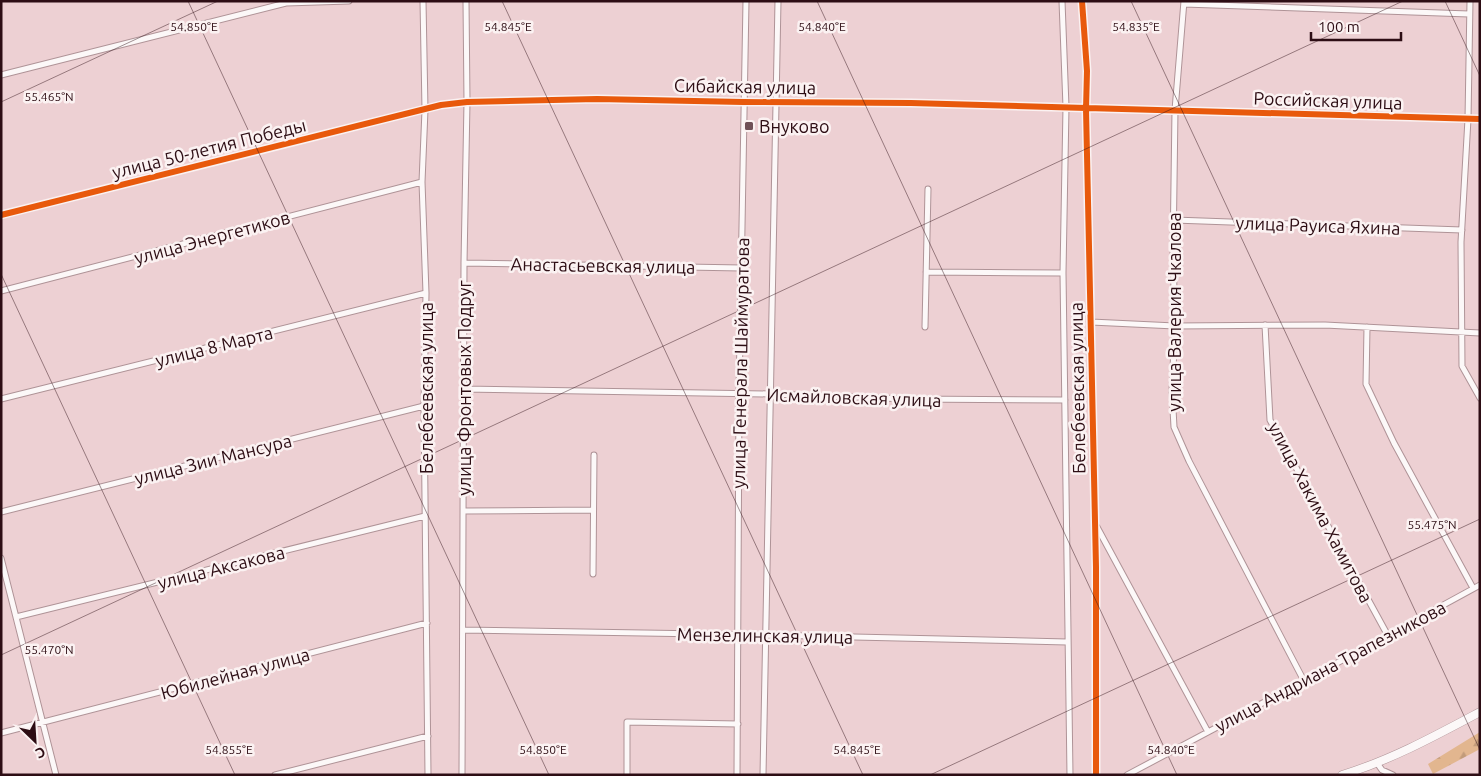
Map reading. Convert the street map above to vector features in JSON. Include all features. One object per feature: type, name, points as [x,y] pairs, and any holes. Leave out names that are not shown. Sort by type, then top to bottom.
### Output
[{"type":"street","points":[[1,75],[286,3],[349,1]]},
{"type":"street","name":"Белебеевская улица","points":[[423,1],[425,110],[422,182],[426,293],[424,406],[428,775]]},
{"type":"street","name":"улица Фронтовых Подруг","points":[[462,775],[464,263],[467,102],[466,1]]},
{"type":"street","name":"улица Генерала Шаймуратова","points":[[737,775],[739,394],[746,1]]},
{"type":"street","points":[[763,775],[778,1]]},
{"type":"street","name":"Белебеевская улица","points":[[1062,1],[1066,107],[1063,273],[1070,775]]},
{"type":"street","name":"Белебеевская улица","points":[[1082,1],[1087,71],[1086,109],[1095,524],[1096,775]]},
{"type":"street","points":[[1470,1],[1468,119],[1462,230],[1461,333],[1462,366],[1480,398]]},
{"type":"street","points":[[1184,3],[1469,14]]},
{"type":"street","name":"улица Валерия Чкалова","points":[[1184,3],[1176,110],[1175,326],[1172,391],[1174,427],[1189,461],[1304,681]]},
{"type":"street","name":"Сибайская улица","points":[[425,110],[441,105],[467,102],[597,99],[911,103],[1086,109]]},
{"type":"street","name":"Российская улица","points":[[1086,109],[1480,119]]},
{"type":"street","name":"улица 50-летия Победы","points":[[1,215],[425,110]]},
{"type":"street","name":"улица Энергетиков","points":[[1,292],[422,182]]},
{"type":"street","points":[[925,327],[928,189]]},
{"type":"street","name":"улица Рауиса Яхина","points":[[1174,220],[1462,230]]},
{"type":"street","name":"Анастасьевская улица","points":[[464,263],[741,268]]},
{"type":"street","points":[[926,272],[1063,273]]},
{"type":"street","name":"улица 8 Марта","points":[[1,399],[426,293]]},
{"type":"street","points":[[1091,322],[1175,326],[1367,326],[1480,333]]},
{"type":"street","name":"улица Хакима Хамитова","points":[[1265,325],[1270,420],[1387,634]]},
{"type":"street","points":[[1367,326],[1366,384],[1394,443],[1473,588]]},
{"type":"street","name":"Исмайловская улица","points":[[464,389],[770,394],[909,399],[1065,400]]},
{"type":"street","name":"улица Зии Мансура","points":[[1,512],[424,406]]},
{"type":"street","points":[[593,574],[594,455]]},
{"type":"street","points":[[464,511],[593,510]]},
{"type":"street","name":"улица Аксакова","points":[[16,618],[426,516]]},
{"type":"street","points":[[1095,524],[1208,732]]},
{"type":"street","points":[[1,558],[56,775]]},
{"type":"street","name":"улица Андриана Трапезникова","points":[[1128,775],[1480,585]]},
{"type":"street","name":"Юбилейная улица","points":[[1,733],[427,623]]},
{"type":"street","name":"Мензелинская улица","points":[[463,630],[767,634],[1067,642]]},
{"type":"street","points":[[1342,775],[1409,749],[1480,712]]},
{"type":"street","points":[[627,775],[627,722],[738,724]]},
{"type":"street","points":[[275,775],[428,736]]},
{"type":"street","points":[[1377,763],[1382,770],[1393,775]]},
{"type":"green space","points":[[1480,732],[1480,749],[1433,774],[1428,764]]},
{"type":"cycle path","points":[[1082,1],[1087,71],[1086,109],[1096,567],[1096,775]]},
{"type":"cycle path","points":[[1,215],[441,105],[467,102],[597,99],[911,103],[1480,119]]},
{"type":"place","name":"Внуково","points":[[749,126]]}]
